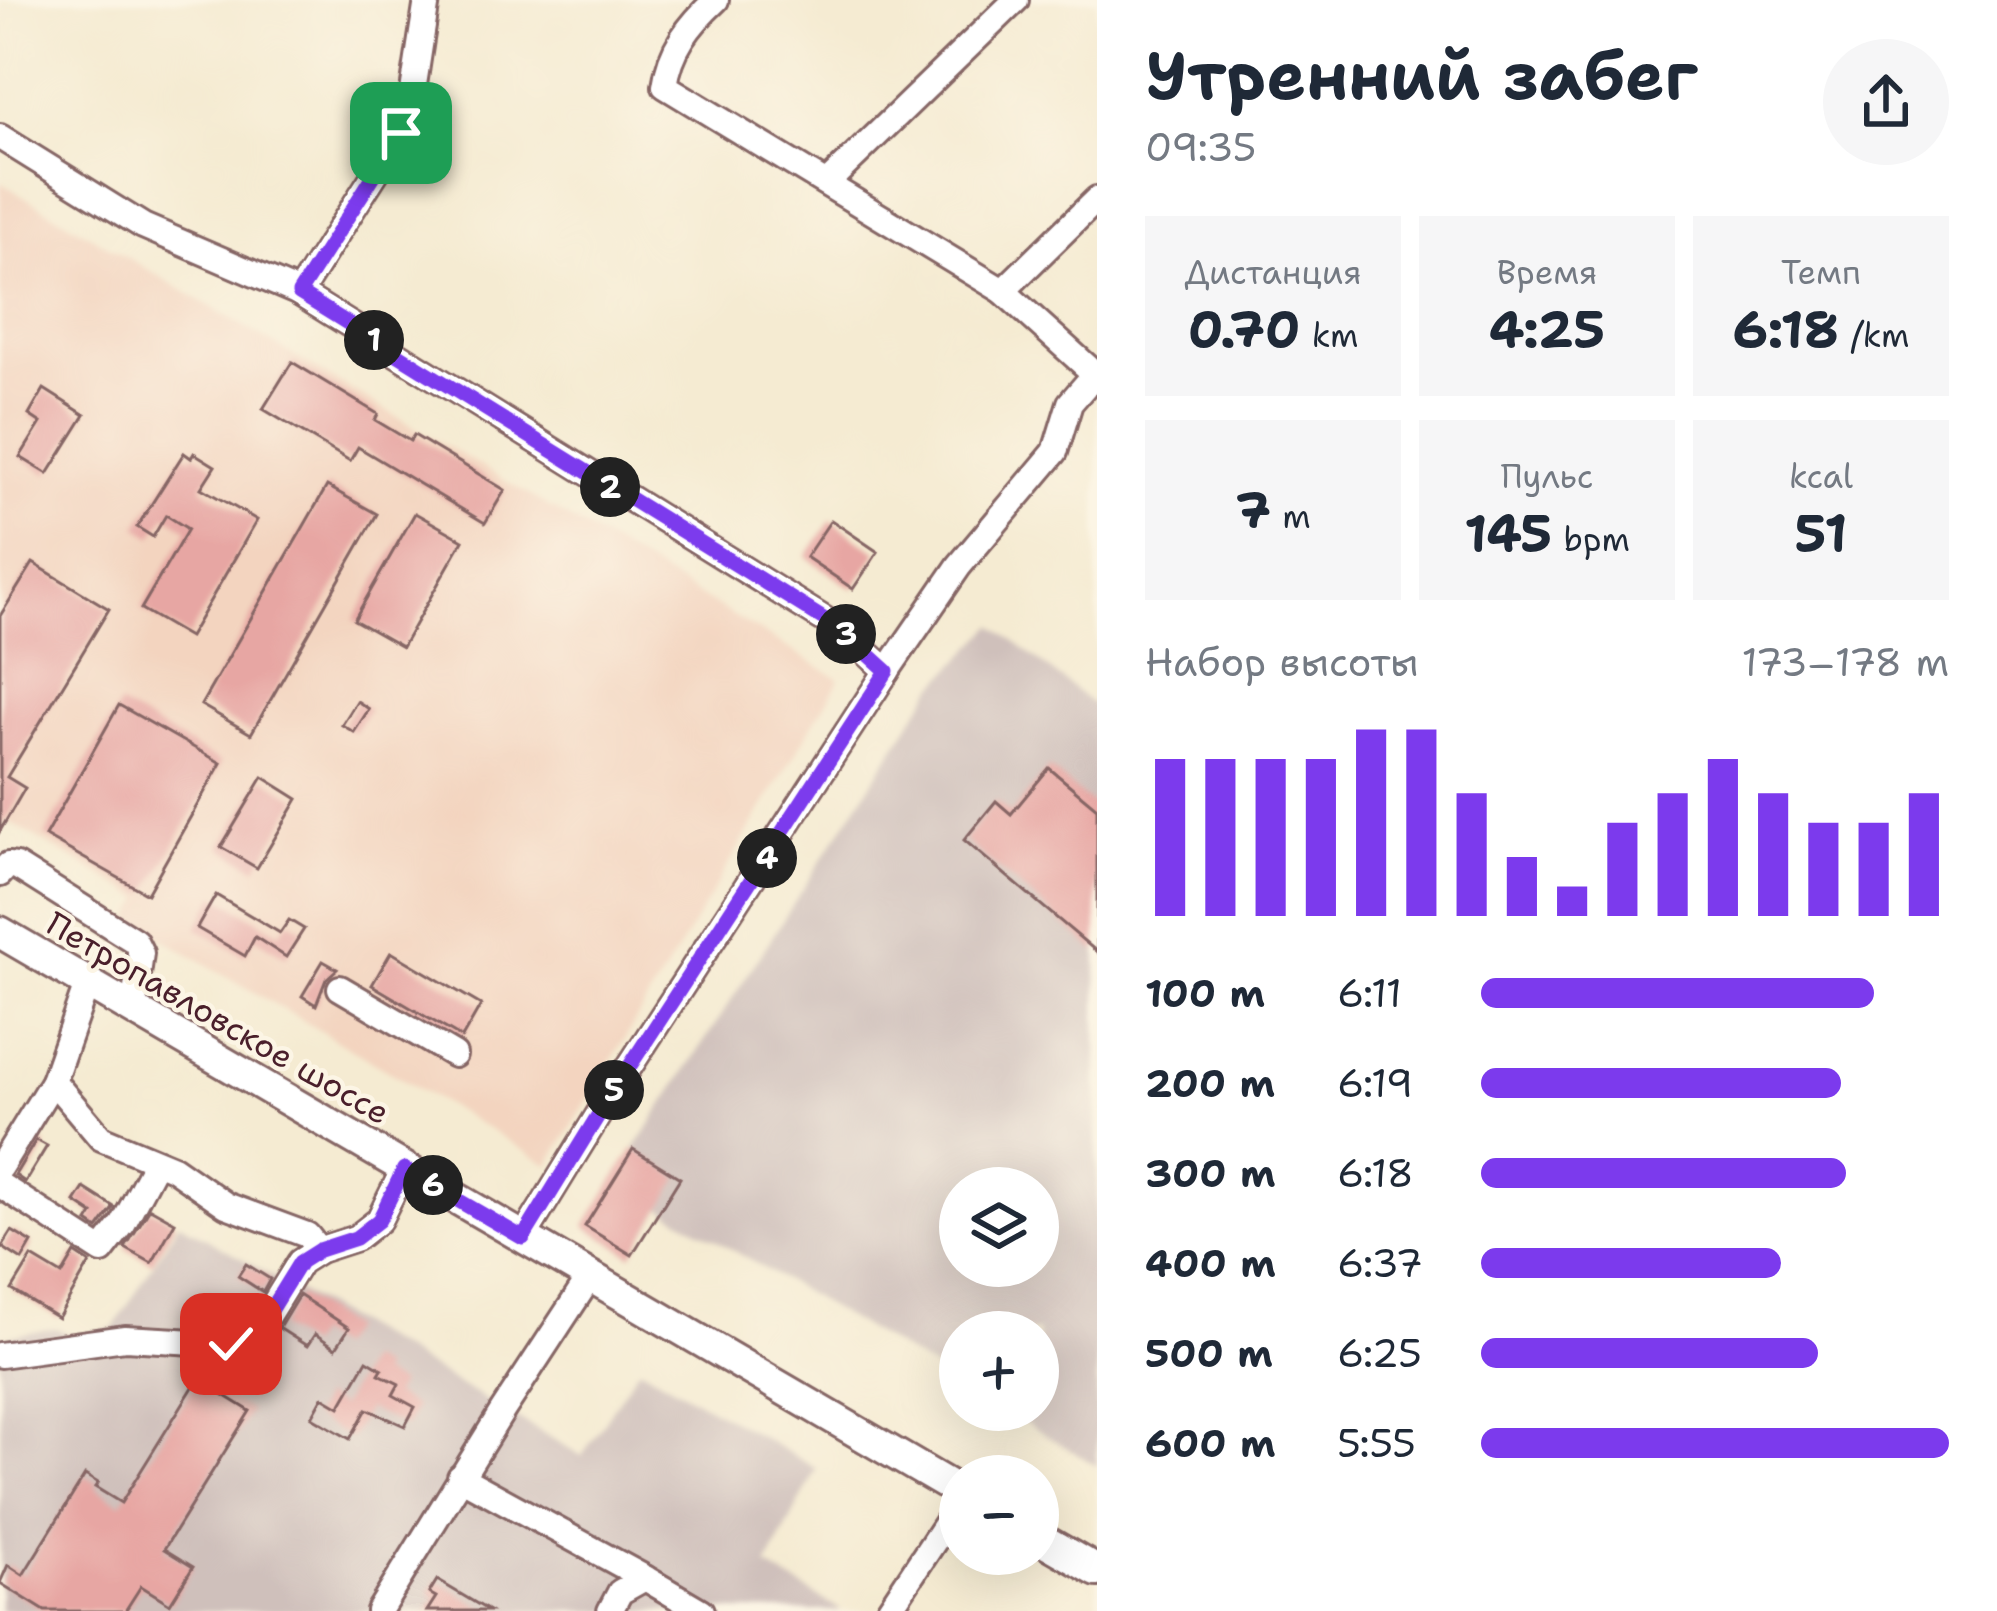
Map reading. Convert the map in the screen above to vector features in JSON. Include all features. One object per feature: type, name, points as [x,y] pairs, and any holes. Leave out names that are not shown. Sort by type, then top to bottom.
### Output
[{"type":"main road","name":"Петропавловское шоссе","points":[[0,932],[939,1480]]},
{"type":"main road","points":[[1059,1549],[1097,1571]]},
{"type":"street","points":[[299,293],[401,133],[412,98],[427,0]]},
{"type":"street","points":[[523,1238],[887,671],[959,566],[1055,452],[1070,403],[1096,373],[1003,291],[665,86],[668,61],[692,22],[716,0]]},
{"type":"street","points":[[828,182],[1016,0]]},
{"type":"street","points":[[0,137],[143,226],[299,293],[843,631],[887,671]]},
{"type":"street","points":[[1003,291],[1097,199]]},
{"type":"street","points":[[0,874],[8,865],[16,866],[135,941],[141,953],[133,1011]]},
{"type":"street","points":[[0,1167],[53,1081],[87,984]]},
{"type":"street","points":[[340,988],[454,1055]]},
{"type":"street","points":[[53,1081],[101,1138],[173,1168],[226,1205],[307,1234],[319,1250]]},
{"type":"street","points":[[0,1185],[102,1251],[123,1224],[155,1164]]},
{"type":"street","points":[[1,1350],[124,1338],[231,1344],[261,1325],[300,1262],[356,1238],[379,1220],[404,1169]]},
{"type":"street","points":[[379,1611],[590,1276]]},
{"type":"street","points":[[460,1477],[701,1611]]},
{"type":"street","points":[[888,1611],[939,1534]]},
{"type":"street","points":[[610,1611],[620,1592],[644,1578]]},
{"type":"shaded area","points":[[0,182],[840,679],[549,1165],[131,920],[142,899],[0,817]]},
{"type":"shaded area","points":[[994,625],[1097,708],[1097,1466],[1038,1431],[1059,1431],[1059,1311],[939,1311],[939,1373],[662,1208],[632,1255],[585,1226],[933,688]]},
{"type":"shaded area","points":[[179,1222],[582,1456],[639,1367],[817,1469],[767,1566],[842,1611],[0,1611],[0,1337],[56,1328],[72,1336],[114,1328]]},
{"type":"building","points":[[292,362],[378,414],[375,420],[410,441],[414,435],[505,490],[485,523],[358,447],[350,461],[263,409]]},
{"type":"building","points":[[44,389],[85,415],[48,474],[20,457],[41,423],[29,415]]},
{"type":"building","points":[[184,453],[191,458],[194,453],[215,466],[201,488],[257,520],[189,637],[141,609],[188,529],[166,515],[153,537],[137,527]]},
{"type":"building","points":[[327,486],[377,514],[251,734],[201,705]]},
{"type":"building","points":[[415,513],[463,540],[402,647],[354,620]]},
{"type":"building","points":[[831,520],[878,552],[853,589],[806,557]]},
{"type":"building","points":[[33,563],[109,609],[7,777],[25,788],[0,831],[0,616]]},
{"type":"building","points":[[357,701],[369,709],[354,732],[342,725]]},
{"type":"building","points":[[119,705],[221,763],[147,894],[45,836]]},
{"type":"building","points":[[1049,768],[1097,808],[1097,952],[964,840],[996,801],[1011,814]]},
{"type":"building","points":[[263,777],[298,799],[257,868],[221,847]]},
{"type":"building","points":[[216,895],[280,933],[289,920],[304,929],[286,957],[255,937],[245,956],[197,928]]},
{"type":"building","points":[[391,952],[481,1005],[462,1038],[372,985]]},
{"type":"building","points":[[323,961],[337,969],[326,979],[316,1005],[302,996]]},
{"type":"building","points":[[36,1140],[47,1146],[25,1182],[15,1175]]},
{"type":"building","points":[[633,1149],[680,1178],[632,1255],[585,1226]]},
{"type":"building","points":[[84,1188],[114,1207],[98,1229],[88,1222],[93,1214],[75,1202]]},
{"type":"building","points":[[150,1208],[175,1222],[152,1263],[125,1248]]},
{"type":"building","points":[[12,1231],[32,1243],[22,1260],[2,1247]]},
{"type":"building","points":[[75,1253],[90,1263],[58,1318],[12,1290],[32,1257],[62,1275]]},
{"type":"building","points":[[246,1264],[270,1279],[263,1292],[238,1276]]},
{"type":"building","points":[[299,1295],[349,1328],[336,1348],[315,1334],[307,1346],[279,1328]]},
{"type":"building","points":[[367,1360],[382,1369],[379,1374],[399,1384],[393,1395],[415,1407],[405,1426],[367,1409],[350,1439],[312,1417],[323,1397],[340,1407]]},
{"type":"building","points":[[198,1379],[250,1411],[164,1549],[193,1567],[170,1604],[141,1586],[125,1611],[45,1611],[0,1583],[8,1565],[23,1575],[85,1475],[121,1503]]},
{"type":"building","points":[[437,1580],[489,1611],[427,1611],[436,1597],[429,1593]]},
{"type":"route","points":[[231,1344],[261,1325],[300,1262],[356,1238],[379,1220],[404,1169],[523,1238],[887,671],[843,631],[299,293],[401,133]]}]
